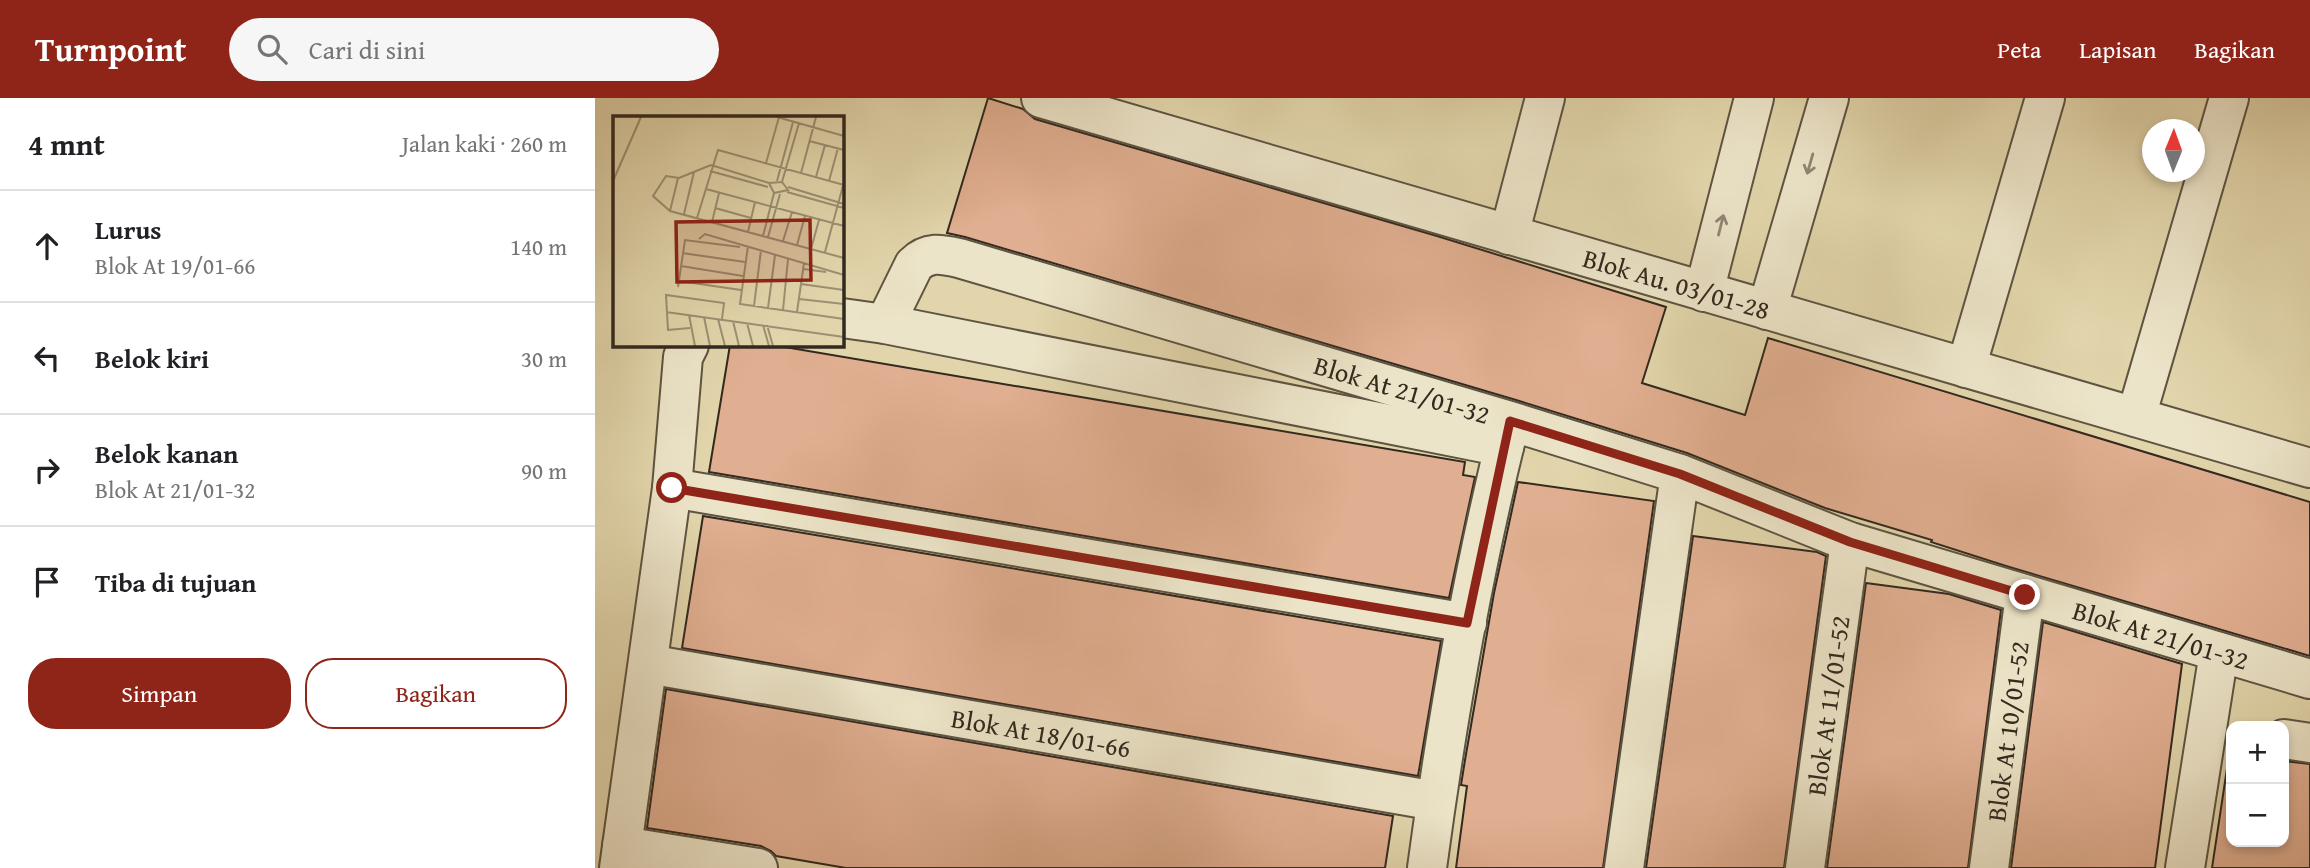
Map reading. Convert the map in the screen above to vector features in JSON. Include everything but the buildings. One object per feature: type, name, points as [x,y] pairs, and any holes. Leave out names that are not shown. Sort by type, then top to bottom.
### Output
[{"type":"street","points":[[1509,235],[1545,98]]},
{"type":"street","points":[[1704,292],[1754,98]]},
{"type":"street","points":[[1767,310],[1829,98]]},
{"type":"street","points":[[1966,368],[2045,98]]},
{"type":"street","points":[[2136,417],[2229,98]]},
{"type":"street","name":"Blok Au. 03/01-28","points":[[1048,99],[2310,468]]},
{"type":"street","name":"Blok At 21/01-32","points":[[885,324],[914,265],[929,254],[972,261],[1507,434],[1680,474],[1850,542],[2310,679]]},
{"type":"street","points":[[843,318],[1507,434],[1467,623],[1427,868]]},
{"type":"street","points":[[688,346],[683,357],[672,488],[621,857],[758,868]]},
{"type":"street","points":[[1624,868],[1680,474]]},
{"type":"street","points":[[672,488],[1467,623]]},
{"type":"street","name":"Blok At 11/01-52","points":[[1805,868],[1850,542]]},
{"type":"street","name":"Blok At 10/01-52","points":[[1989,868],[2025,595]]},
{"type":"street","points":[[2186,868],[2219,730],[2219,652]]},
{"type":"street","name":"Blok At 18/01-66","points":[[648,664],[1436,801]]},
{"type":"street","points":[[2289,740],[2310,743]]},
{"type":"route","points":[[672,488],[1467,623],[1510,421],[1680,474],[1850,542],[2025,595]]}]
